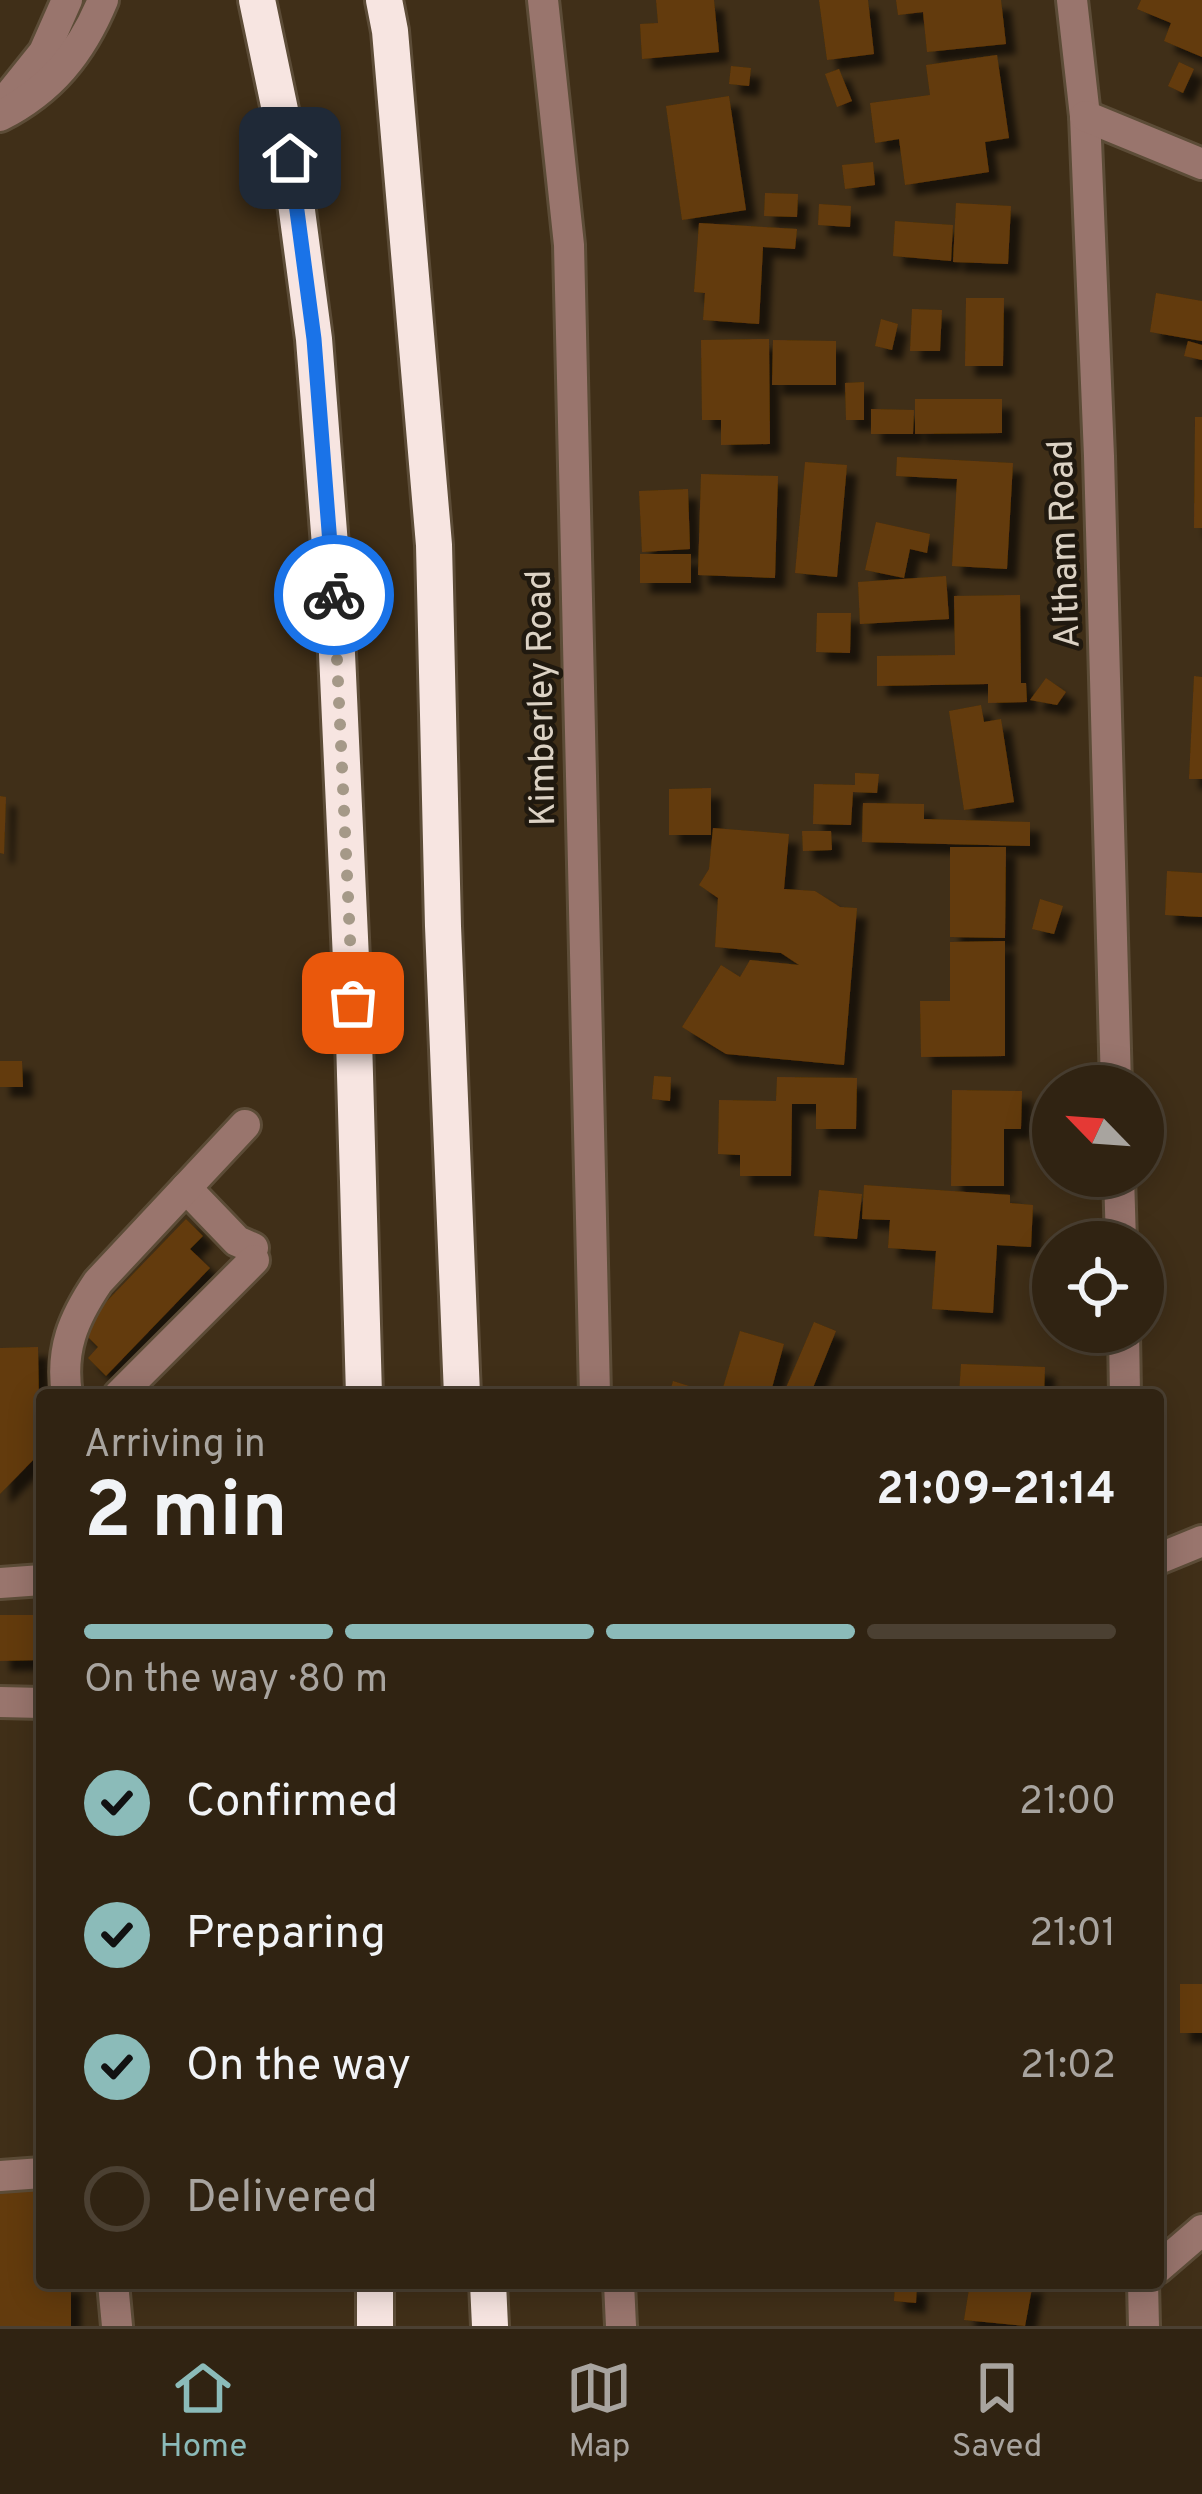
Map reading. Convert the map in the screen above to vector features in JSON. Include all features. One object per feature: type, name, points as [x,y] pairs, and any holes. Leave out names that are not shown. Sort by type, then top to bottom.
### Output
[{"type":"highway","points":[[257,0],[290,158],[316,362],[335,610],[364,1389]]},
{"type":"highway","points":[[384,0],[434,545],[462,1389]]},
{"type":"highway","points":[[375,2289],[375,2326]]},
{"type":"highway","points":[[488,2289],[490,2326]]},
{"type":"street","points":[[0,107],[44,52],[67,0]]},
{"type":"street","points":[[0,116],[44,91],[59,75],[103,0]]},
{"type":"street","name":"Kimberley Road","points":[[543,0],[569,245],[595,1389]]},
{"type":"street","name":"Altham Road","points":[[1072,0],[1084,116],[1099,456],[1115,1065]]},
{"type":"street","points":[[1084,116],[1202,164]]},
{"type":"street","points":[[66,1389],[66,1346],[80,1308],[98,1282],[245,1125]]},
{"type":"street","points":[[125,1389],[254,1254],[186,1188]]},
{"type":"street","points":[[1124,1353],[1125,1389]]},
{"type":"street","points":[[1164,1556],[1202,1540]]},
{"type":"street","points":[[0,1583],[36,1580]]},
{"type":"street","points":[[0,1702],[36,1703]]},
{"type":"street","points":[[0,2176],[36,2174]]},
{"type":"street","points":[[1164,2263],[1202,2230]]},
{"type":"street","points":[[114,2289],[117,2326]]},
{"type":"street","points":[[619,2289],[621,2326]]},
{"type":"street","points":[[1143,2289],[1144,2326]]},
{"type":"building","points":[[656,0],[714,0],[719,52],[642,59],[640,24],[658,23]]},
{"type":"building","points":[[819,0],[868,0],[874,54],[827,60]]},
{"type":"building","points":[[896,0],[1001,0],[1006,44],[927,52],[923,12],[898,15]]},
{"type":"building","points":[[1141,0],[1202,0],[1202,57],[1164,41],[1171,23],[1137,9]]},
{"type":"building","points":[[997,55],[1009,138],[985,142],[989,172],[905,185],[899,139],[875,143],[870,103],[930,95],[926,65]]},
{"type":"building","points":[[1179,62],[1194,69],[1183,93],[1168,86]]},
{"type":"building","points":[[731,66],[751,68],[749,86],[729,84]]},
{"type":"building","points":[[839,69],[852,101],[837,107],[825,74]]},
{"type":"building","points":[[729,96],[746,210],[682,220],[666,106]]},
{"type":"building","points":[[873,162],[875,185],[845,189],[842,165]]},
{"type":"building","points":[[765,193],[798,194],[797,217],[764,216]]},
{"type":"building","points":[[956,203],[1011,206],[1008,264],[953,262]]},
{"type":"building","points":[[819,204],[851,206],[850,227],[818,225]]},
{"type":"building","points":[[895,221],[953,225],[951,261],[893,256]]},
{"type":"building","points":[[699,223],[797,229],[795,249],[763,247],[759,324],[703,320],[705,293],[694,292]]},
{"type":"building","points":[[1156,293],[1202,301],[1202,341],[1150,332]]},
{"type":"building","points":[[966,298],[1004,298],[1003,366],[965,366]]},
{"type":"building","points":[[912,309],[942,310],[940,351],[910,351]]},
{"type":"building","points":[[881,319],[898,324],[892,350],[875,346]]},
{"type":"building","points":[[769,339],[770,444],[721,445],[721,420],[702,420],[701,340]]},
{"type":"building","points":[[773,340],[836,341],[836,385],[772,385]]},
{"type":"building","points":[[1188,341],[1202,345],[1202,360],[1184,356]]},
{"type":"building","points":[[864,382],[864,420],[846,420],[845,383]]},
{"type":"building","points":[[915,399],[1002,399],[1002,433],[915,434]]},
{"type":"building","points":[[871,409],[914,410],[913,434],[871,434]]},
{"type":"building","points":[[1195,417],[1202,417],[1202,528],[1194,528]]},
{"type":"building","points":[[897,457],[1013,463],[1007,569],[952,566],[957,479],[896,476]]},
{"type":"building","points":[[805,462],[847,465],[837,577],[795,573]]},
{"type":"building","points":[[701,474],[778,476],[775,578],[698,575]]},
{"type":"building","points":[[688,489],[690,549],[642,552],[639,491]]},
{"type":"building","points":[[876,522],[930,534],[927,553],[910,549],[904,578],[865,570]]},
{"type":"building","points":[[640,554],[691,554],[691,583],[640,583]]},
{"type":"building","points":[[946,576],[949,619],[860,624],[858,582]]},
{"type":"building","points":[[1020,595],[1021,683],[1026,683],[1027,702],[988,703],[988,684],[877,686],[877,656],[955,655],[954,596]]},
{"type":"building","points":[[817,613],[851,613],[850,653],[816,652]]},
{"type":"building","points":[[1194,676],[1202,677],[1202,779],[1189,779]]},
{"type":"building","points":[[1046,678],[1066,692],[1057,705],[1030,700]]},
{"type":"building","points":[[981,705],[984,722],[1001,719],[1014,802],[964,810],[949,711]]},
{"type":"building","points":[[855,773],[879,774],[877,793],[853,792],[851,825],[813,824],[814,784],[855,785]]},
{"type":"building","points":[[711,788],[711,835],[669,835],[669,789]]},
{"type":"building","points":[[0,796],[6,797],[4,854],[0,853]]},
{"type":"building","points":[[863,803],[924,804],[924,819],[1030,822],[1030,846],[862,842]]},
{"type":"building","points":[[713,828],[789,834],[784,889],[815,891],[840,907],[857,908],[844,1065],[726,1054],[682,1027],[721,965],[740,977],[750,960],[799,965],[781,953],[715,947],[718,898],[699,885],[709,869]]},
{"type":"building","points":[[802,831],[831,831],[832,850],[803,851]]},
{"type":"building","points":[[950,847],[1006,847],[1005,938],[950,937]]},
{"type":"building","points":[[1167,871],[1202,873],[1202,917],[1165,915]]},
{"type":"building","points":[[1040,899],[1063,906],[1054,934],[1032,929]]},
{"type":"building","points":[[1005,941],[1005,1056],[921,1057],[920,1001],[950,1001],[950,942]]},
{"type":"building","points":[[0,1061],[22,1061],[23,1087],[0,1087]]},
{"type":"building","points":[[654,1076],[671,1077],[670,1101],[652,1099]]},
{"type":"building","points":[[777,1077],[857,1078],[856,1129],[816,1129],[816,1104],[792,1104],[791,1176],[740,1176],[740,1155],[718,1154],[719,1100],[776,1101]]},
{"type":"building","points":[[952,1090],[1022,1091],[1021,1129],[1004,1129],[1004,1186],[951,1186]]},
{"type":"building","points":[[864,1185],[1010,1195],[1010,1203],[1033,1205],[1031,1247],[997,1245],[993,1313],[932,1309],[936,1251],[888,1248],[890,1220],[862,1219]]},
{"type":"building","points":[[819,1190],[862,1194],[857,1239],[814,1236]]},
{"type":"building","points":[[186,1219],[203,1236],[190,1249],[210,1268],[106,1376],[88,1358],[98,1347],[80,1329]]},
{"type":"building","points":[[814,1322],[836,1331],[812,1389],[786,1389]]},
{"type":"building","points":[[740,1331],[784,1344],[772,1389],[723,1389]]},
{"type":"building","points":[[38,1347],[39,1389],[36,1457],[0,1494],[0,1348]]},
{"type":"building","points":[[961,1364],[1045,1367],[1044,1389],[959,1389]]},
{"type":"building","points":[[673,1381],[699,1389],[671,1389]]},
{"type":"building","points":[[0,1615],[36,1615],[36,1660],[0,1661]]},
{"type":"building","points":[[1180,1984],[1202,1984],[1202,2033],[1180,2033]]},
{"type":"building","points":[[36,2186],[36,2289],[71,2289],[71,2326],[0,2326],[0,2189]]},
{"type":"building","points":[[895,2289],[917,2289],[916,2303],[894,2301]]},
{"type":"building","points":[[969,2289],[1032,2289],[1025,2326],[964,2320]]},
{"type":"way so far","points":[[334,595],[353,1003]]},
{"type":"route","points":[[290,158],[314,339],[334,595]]}]
